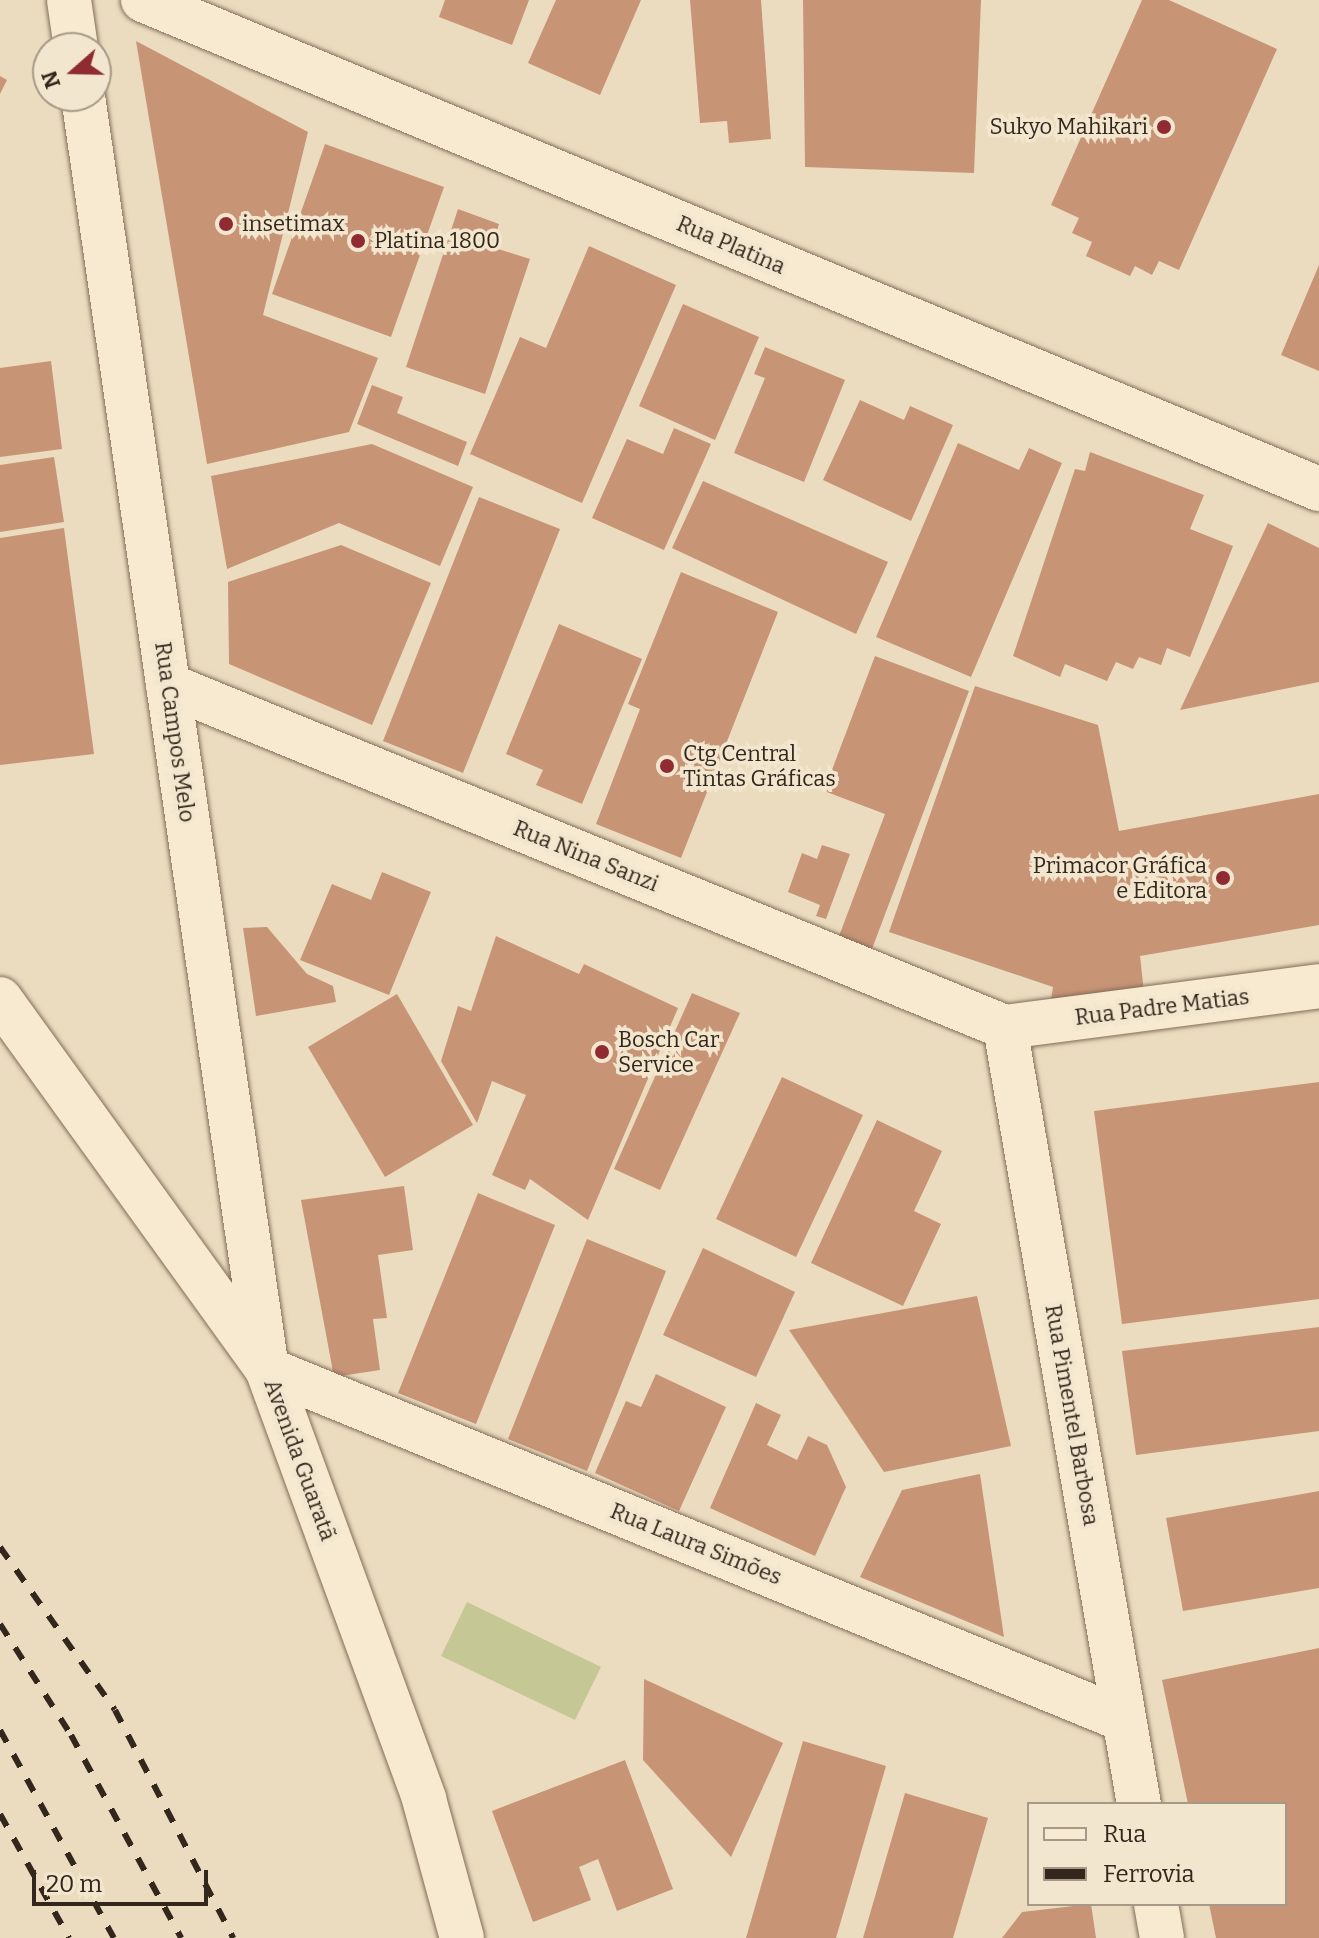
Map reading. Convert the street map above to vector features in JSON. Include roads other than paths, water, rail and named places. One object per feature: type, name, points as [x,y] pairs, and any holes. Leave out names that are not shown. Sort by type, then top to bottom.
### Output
[{"type":"street","points":[[69,0],[74,32]]},
{"type":"street","name":"Rua Platina","points":[[143,0],[1319,489]]},
{"type":"street","name":"Rua Campos Melo","points":[[85,112],[267,1369]]},
{"type":"street","name":"Rua Nina Sanzi","points":[[168,685],[1005,1027]]},
{"type":"street","name":"Rua Padre Matias","points":[[1005,1027],[1319,986]]},
{"type":"street","name":"Avenida Guaratã","points":[[0,999],[267,1369],[424,1799],[462,1938]]},
{"type":"street","name":"Rua Pimentel Barbosa","points":[[1005,1027],[1139,1802]]},
{"type":"street","name":"Rua Laura Simões","points":[[267,1369],[1124,1720]]},
{"type":"street","points":[[1156,1906],[1162,1938]]},
{"type":"railway","points":[[0,1547],[115,1710],[233,1938]]},
{"type":"railway","points":[[0,1624],[71,1735],[181,1938]]},
{"type":"railway","points":[[0,1730],[114,1938]]},
{"type":"railway","points":[[0,1814],[69,1938]]},
{"type":"place","name":"Sukyo Mahikari","points":[[1164,127]]},
{"type":"place","name":"insetimax","points":[[226,224]]},
{"type":"place","name":"Platina 1800","points":[[358,241]]},
{"type":"place","name":"Ctg Central Tintas Gráficas","points":[[667,766]]},
{"type":"place","name":"Primacor Gráfica e Editora","points":[[1223,878]]},
{"type":"place","name":"Bosch Car Service","points":[[602,1052]]}]
